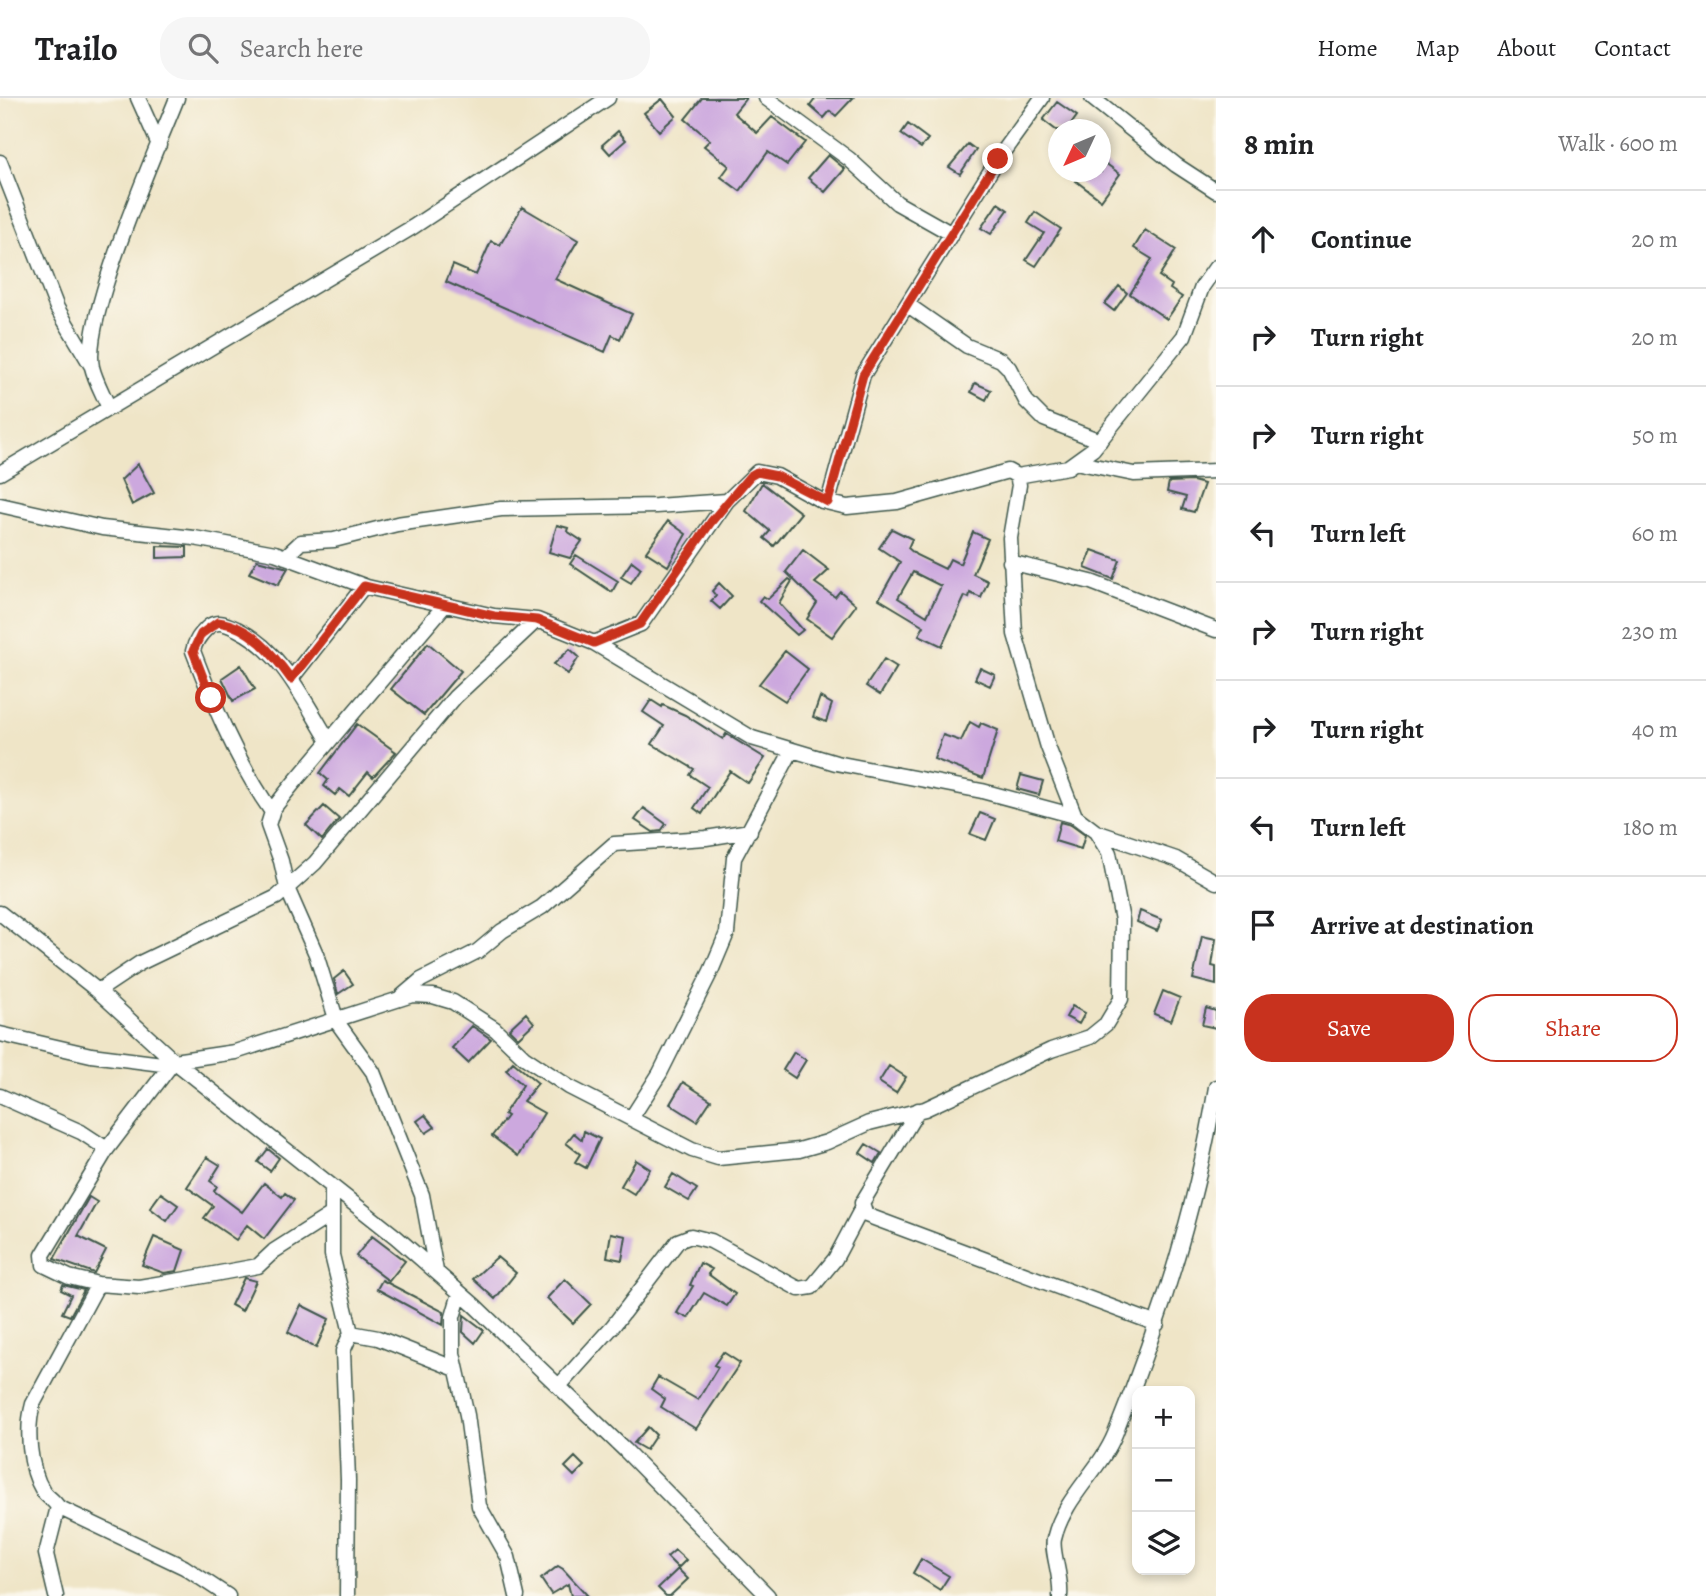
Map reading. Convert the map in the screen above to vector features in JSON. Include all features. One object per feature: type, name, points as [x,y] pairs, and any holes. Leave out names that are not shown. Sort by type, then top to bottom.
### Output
[{"type":"street","points":[[138,98],[159,145]]},
{"type":"street","points":[[92,366],[92,333],[124,233],[177,98]]},
{"type":"street","points":[[0,473],[108,406],[413,228],[608,98]]},
{"type":"street","points":[[766,98],[849,159],[897,203],[952,234]]},
{"type":"street","points":[[828,502],[863,375],[998,159],[1042,98]]},
{"type":"street","points":[[1092,98],[1176,165],[1216,191]]},
{"type":"street","points":[[0,162],[57,308],[92,366],[108,406]]},
{"type":"street","points":[[594,643],[640,624],[727,501],[757,472],[777,476],[828,502],[847,507],[897,502],[1008,471],[1017,476],[1068,467],[1100,441],[1184,336],[1202,287],[1216,267]]},
{"type":"street","points":[[908,304],[967,346],[1009,368],[1026,401],[1044,419],[1100,441]]},
{"type":"street","points":[[1075,462],[1134,474],[1216,471]]},
{"type":"street","points":[[1017,476],[1019,485],[1010,538],[1015,634],[1023,670],[1048,747],[1076,816]]},
{"type":"street","points":[[285,557],[301,542],[334,540],[397,524],[501,509],[656,506],[727,501]]},
{"type":"street","points":[[0,505],[102,528],[194,538],[285,557],[364,586],[494,616],[537,620],[594,643],[751,738],[836,763],[982,791],[1076,816],[1097,832],[1176,859],[1216,882]]},
{"type":"street","points":[[1010,562],[1091,582],[1216,630]]},
{"type":"street","points":[[291,679],[364,586]]},
{"type":"street","points":[[436,1271],[422,1195],[373,1072],[337,1021],[316,954],[287,888],[268,825],[272,812],[444,605]]},
{"type":"street","points":[[98,991],[140,963],[246,913],[287,888],[315,863],[455,697],[537,620]]},
{"type":"street","points":[[272,812],[255,786],[211,698],[193,651],[195,643],[211,625],[225,623],[253,637],[270,651],[291,679],[329,741]]},
{"type":"street","points":[[632,1117],[660,1073],[727,933],[734,858],[792,750]]},
{"type":"street","points":[[397,1000],[421,981],[478,951],[502,931],[542,907],[614,844],[706,838],[750,831]]},
{"type":"street","points":[[0,1034],[91,1055],[172,1063],[235,1052],[420,995],[453,1002],[495,1029],[524,1057],[569,1087],[692,1150],[718,1158],[799,1150],[827,1142],[869,1122],[918,1111],[1051,1050],[1090,1037],[1106,1024],[1121,999],[1122,920],[1109,853],[1097,832]]},
{"type":"street","points":[[0,913],[98,991],[172,1063],[436,1271],[559,1386],[768,1596]]},
{"type":"street","points":[[172,1063],[107,1149],[43,1255],[44,1265],[69,1277],[99,1284],[139,1287],[258,1266],[274,1251],[332,1214]]},
{"type":"street","points":[[1060,1596],[1060,1571],[1053,1541],[1077,1489],[1110,1444],[1157,1324],[1198,1174],[1216,1087]]},
{"type":"street","points":[[0,1096],[81,1132],[107,1149]]},
{"type":"street","points":[[559,1386],[613,1326],[678,1241],[691,1236],[711,1241],[799,1289],[812,1287],[835,1259],[918,1111]]},
{"type":"street","points":[[331,1187],[332,1255],[351,1333]]},
{"type":"street","points":[[862,1208],[866,1214],[1157,1324]]},
{"type":"street","points":[[99,1284],[67,1337],[29,1420],[36,1474],[44,1493],[58,1507],[184,1567],[228,1596]]},
{"type":"street","points":[[460,1293],[453,1317],[456,1369],[467,1415],[479,1506],[508,1557],[517,1596]]},
{"type":"street","points":[[347,1596],[348,1480],[343,1363],[346,1337],[351,1333],[378,1338],[456,1369]]},
{"type":"street","points":[[56,1596],[46,1554],[58,1507]]},
{"type":"building","points":[[702,98],[746,98],[734,113],[757,133],[772,117],[805,142],[787,165],[768,152],[740,191],[721,177],[729,166],[704,146],[710,140],[685,119]]},
{"type":"building","points":[[816,98],[853,98],[836,116],[830,111],[824,118],[810,106]]},
{"type":"building","points":[[662,99],[676,116],[659,131],[644,113]]},
{"type":"building","points":[[1057,102],[1077,116],[1075,119],[1048,119],[1048,124],[1043,120]]},
{"type":"building","points":[[908,124],[928,139],[921,148],[901,134]]},
{"type":"building","points":[[618,131],[626,140],[610,154],[602,145]]},
{"type":"building","points":[[968,144],[976,150],[960,174],[949,167]]},
{"type":"building","points":[[828,155],[845,169],[825,192],[808,178]]},
{"type":"building","points":[[1111,167],[1120,174],[1101,200],[1077,182],[1111,182]]},
{"type":"building","points":[[998,203],[1008,210],[991,234],[981,228]]},
{"type":"building","points":[[522,207],[578,240],[555,279],[632,314],[620,339],[612,335],[605,352],[446,282],[453,265],[476,275],[491,241],[500,245]]},
{"type":"building","points":[[1035,212],[1061,229],[1036,266],[1026,260],[1044,233],[1028,223]]},
{"type":"building","points":[[1145,230],[1176,250],[1159,276],[1172,285],[1170,289],[1182,297],[1167,319],[1130,294],[1152,259],[1134,248]]},
{"type":"building","points":[[1119,286],[1127,293],[1114,311],[1105,304]]},
{"type":"building","points":[[975,383],[991,390],[986,400],[971,392]]},
{"type":"building","points":[[138,464],[154,493],[132,505],[121,480]]},
{"type":"building","points":[[1193,481],[1204,484],[1194,512],[1182,509],[1186,497],[1167,492],[1169,482]]},
{"type":"building","points":[[762,483],[801,513],[774,546],[764,538],[770,531],[746,511]]},
{"type":"building","points":[[668,521],[686,534],[668,566],[646,552]]},
{"type":"building","points":[[557,525],[568,528],[567,531],[582,541],[570,558],[549,552]]},
{"type":"building","points":[[892,529],[912,539],[908,548],[916,555],[945,569],[950,559],[960,564],[973,532],[988,539],[973,574],[988,581],[981,598],[970,593],[969,598],[965,596],[942,646],[919,635],[924,626],[879,599],[900,562],[879,548]],"holes":[[[913,572],[941,586],[927,616],[898,598]]]},
{"type":"building","points":[[157,546],[187,547],[187,557],[157,558]]},
{"type":"building","points":[[803,550],[829,570],[815,583],[835,597],[840,591],[856,605],[832,637],[807,619],[817,603],[786,572]]},
{"type":"building","points":[[1092,550],[1120,560],[1113,579],[1085,568]]},
{"type":"building","points":[[576,555],[618,581],[612,592],[570,564]]},
{"type":"building","points":[[257,560],[288,568],[278,585],[249,573]]},
{"type":"building","points":[[632,561],[641,568],[631,583],[621,577]]},
{"type":"building","points":[[789,579],[792,581],[779,603],[803,630],[797,635],[759,601],[763,596],[768,599]]},
{"type":"building","points":[[719,583],[732,596],[720,609],[711,601],[716,596],[712,591]]},
{"type":"building","points":[[428,643],[461,671],[424,715],[391,689]]},
{"type":"building","points":[[570,649],[579,657],[568,674],[554,664]]},
{"type":"building","points":[[785,651],[808,669],[785,701],[759,684]]},
{"type":"building","points":[[884,659],[897,667],[880,695],[866,686]]},
{"type":"building","points":[[241,665],[255,689],[233,701],[222,678]]},
{"type":"building","points":[[980,668],[995,675],[990,686],[975,679]]},
{"type":"building","points":[[820,697],[832,704],[826,722],[813,717]]},
{"type":"building","points":[[651,700],[685,715],[723,739],[726,734],[765,758],[748,783],[730,771],[702,814],[694,808],[708,787],[690,775],[694,769],[652,744],[664,726],[643,712]]},
{"type":"building","points":[[970,722],[979,727],[981,723],[998,730],[983,778],[934,759],[943,735],[961,741]]},
{"type":"building","points":[[357,724],[396,752],[373,777],[368,772],[349,796],[340,789],[335,795],[324,786],[328,780],[320,773]]},
{"type":"building","points":[[1021,775],[1043,781],[1039,795],[1017,789]]},
{"type":"building","points":[[324,806],[339,819],[322,840],[306,825]]},
{"type":"building","points":[[644,808],[666,824],[661,831],[653,832],[635,820]]},
{"type":"building","points":[[980,813],[995,819],[986,840],[970,834]]},
{"type":"building","points":[[1060,822],[1071,825],[1085,835],[1081,849],[1055,841]]},
{"type":"building","points":[[1140,911],[1162,920],[1157,931],[1137,922]]},
{"type":"building","points":[[1202,936],[1216,939],[1212,966],[1216,967],[1216,985],[1193,979]]},
{"type":"building","points":[[344,971],[353,984],[338,994],[334,979]]},
{"type":"building","points":[[1163,991],[1180,998],[1171,1021],[1154,1014]]},
{"type":"building","points":[[1072,1006],[1085,1013],[1079,1024],[1066,1017]]},
{"type":"building","points":[[1206,1008],[1216,1011],[1216,1028],[1202,1025]]},
{"type":"building","points":[[526,1013],[534,1023],[518,1038],[509,1029]]},
{"type":"building","points":[[472,1026],[491,1039],[468,1063],[452,1048]]},
{"type":"building","points":[[794,1052],[806,1060],[795,1078],[783,1070]]},
{"type":"building","points":[[513,1062],[538,1083],[523,1101],[544,1113],[518,1156],[492,1136],[507,1116],[504,1114],[523,1085],[506,1070]]},
{"type":"building","points":[[889,1066],[906,1077],[896,1093],[879,1082]]},
{"type":"building","points":[[683,1082],[711,1100],[697,1121],[670,1104]]},
{"type":"building","points":[[425,1115],[435,1127],[426,1133],[417,1121]]},
{"type":"building","points":[[584,1131],[600,1139],[586,1168],[575,1162],[580,1154],[566,1143],[574,1133],[582,1140]]},
{"type":"building","points":[[866,1144],[881,1153],[875,1163],[860,1153]]},
{"type":"building","points":[[268,1149],[279,1158],[270,1171],[258,1162]]},
{"type":"building","points":[[207,1157],[220,1165],[210,1181],[217,1186],[214,1191],[242,1212],[264,1183],[282,1197],[285,1193],[294,1200],[264,1239],[247,1225],[236,1240],[204,1218],[213,1206],[187,1187]]},
{"type":"building","points":[[636,1160],[650,1169],[634,1194],[621,1186]]},
{"type":"building","points":[[673,1174],[697,1189],[689,1201],[665,1187]]},
{"type":"building","points":[[161,1193],[178,1205],[167,1221],[150,1208]]},
{"type":"building","points":[[89,1197],[97,1202],[78,1236],[106,1250],[94,1273],[54,1259]]},
{"type":"building","points":[[611,1233],[626,1236],[622,1260],[607,1257]]},
{"type":"building","points":[[372,1236],[405,1261],[389,1281],[356,1256]]},
{"type":"building","points":[[154,1237],[184,1250],[177,1271],[164,1273],[142,1265]]},
{"type":"building","points":[[497,1257],[516,1273],[495,1299],[473,1279]]},
{"type":"building","points":[[700,1263],[712,1269],[708,1274],[735,1294],[727,1306],[704,1293],[688,1318],[677,1313],[693,1286],[690,1285]]},
{"type":"building","points":[[244,1278],[256,1281],[242,1311],[231,1305]]},
{"type":"building","points":[[565,1279],[591,1304],[573,1323],[547,1298]]},
{"type":"building","points":[[382,1280],[444,1312],[443,1325],[377,1289]]},
{"type":"building","points":[[63,1285],[84,1290],[70,1316],[62,1313],[71,1295],[61,1290]]},
{"type":"building","points":[[301,1305],[329,1319],[316,1348],[288,1332]]},
{"type":"building","points":[[464,1315],[484,1330],[475,1343],[463,1332]]},
{"type":"building","points":[[723,1352],[740,1363],[696,1429],[661,1407],[665,1399],[651,1389],[658,1377],[698,1400],[718,1367],[714,1365]]},
{"type":"building","points":[[648,1427],[656,1435],[646,1450],[634,1443]]},
{"type":"building","points":[[575,1457],[584,1466],[574,1476],[565,1467]]},
{"type":"building","points":[[675,1550],[686,1560],[678,1568],[667,1557]]},
{"type":"building","points":[[921,1559],[949,1576],[940,1590],[913,1573]]},
{"type":"building","points":[[558,1566],[588,1596],[571,1596],[568,1584],[551,1594],[541,1579]]},
{"type":"building","points":[[678,1569],[688,1579],[670,1596],[666,1596],[658,1588]]},
{"type":"route","points":[[211,698],[193,651],[201,634],[218,622],[253,637],[270,651],[291,679],[364,586],[494,616],[537,620],[594,643],[629,631],[640,624],[711,522],[750,476],[757,472],[777,476],[828,502],[838,457],[863,375],[998,159]]}]
